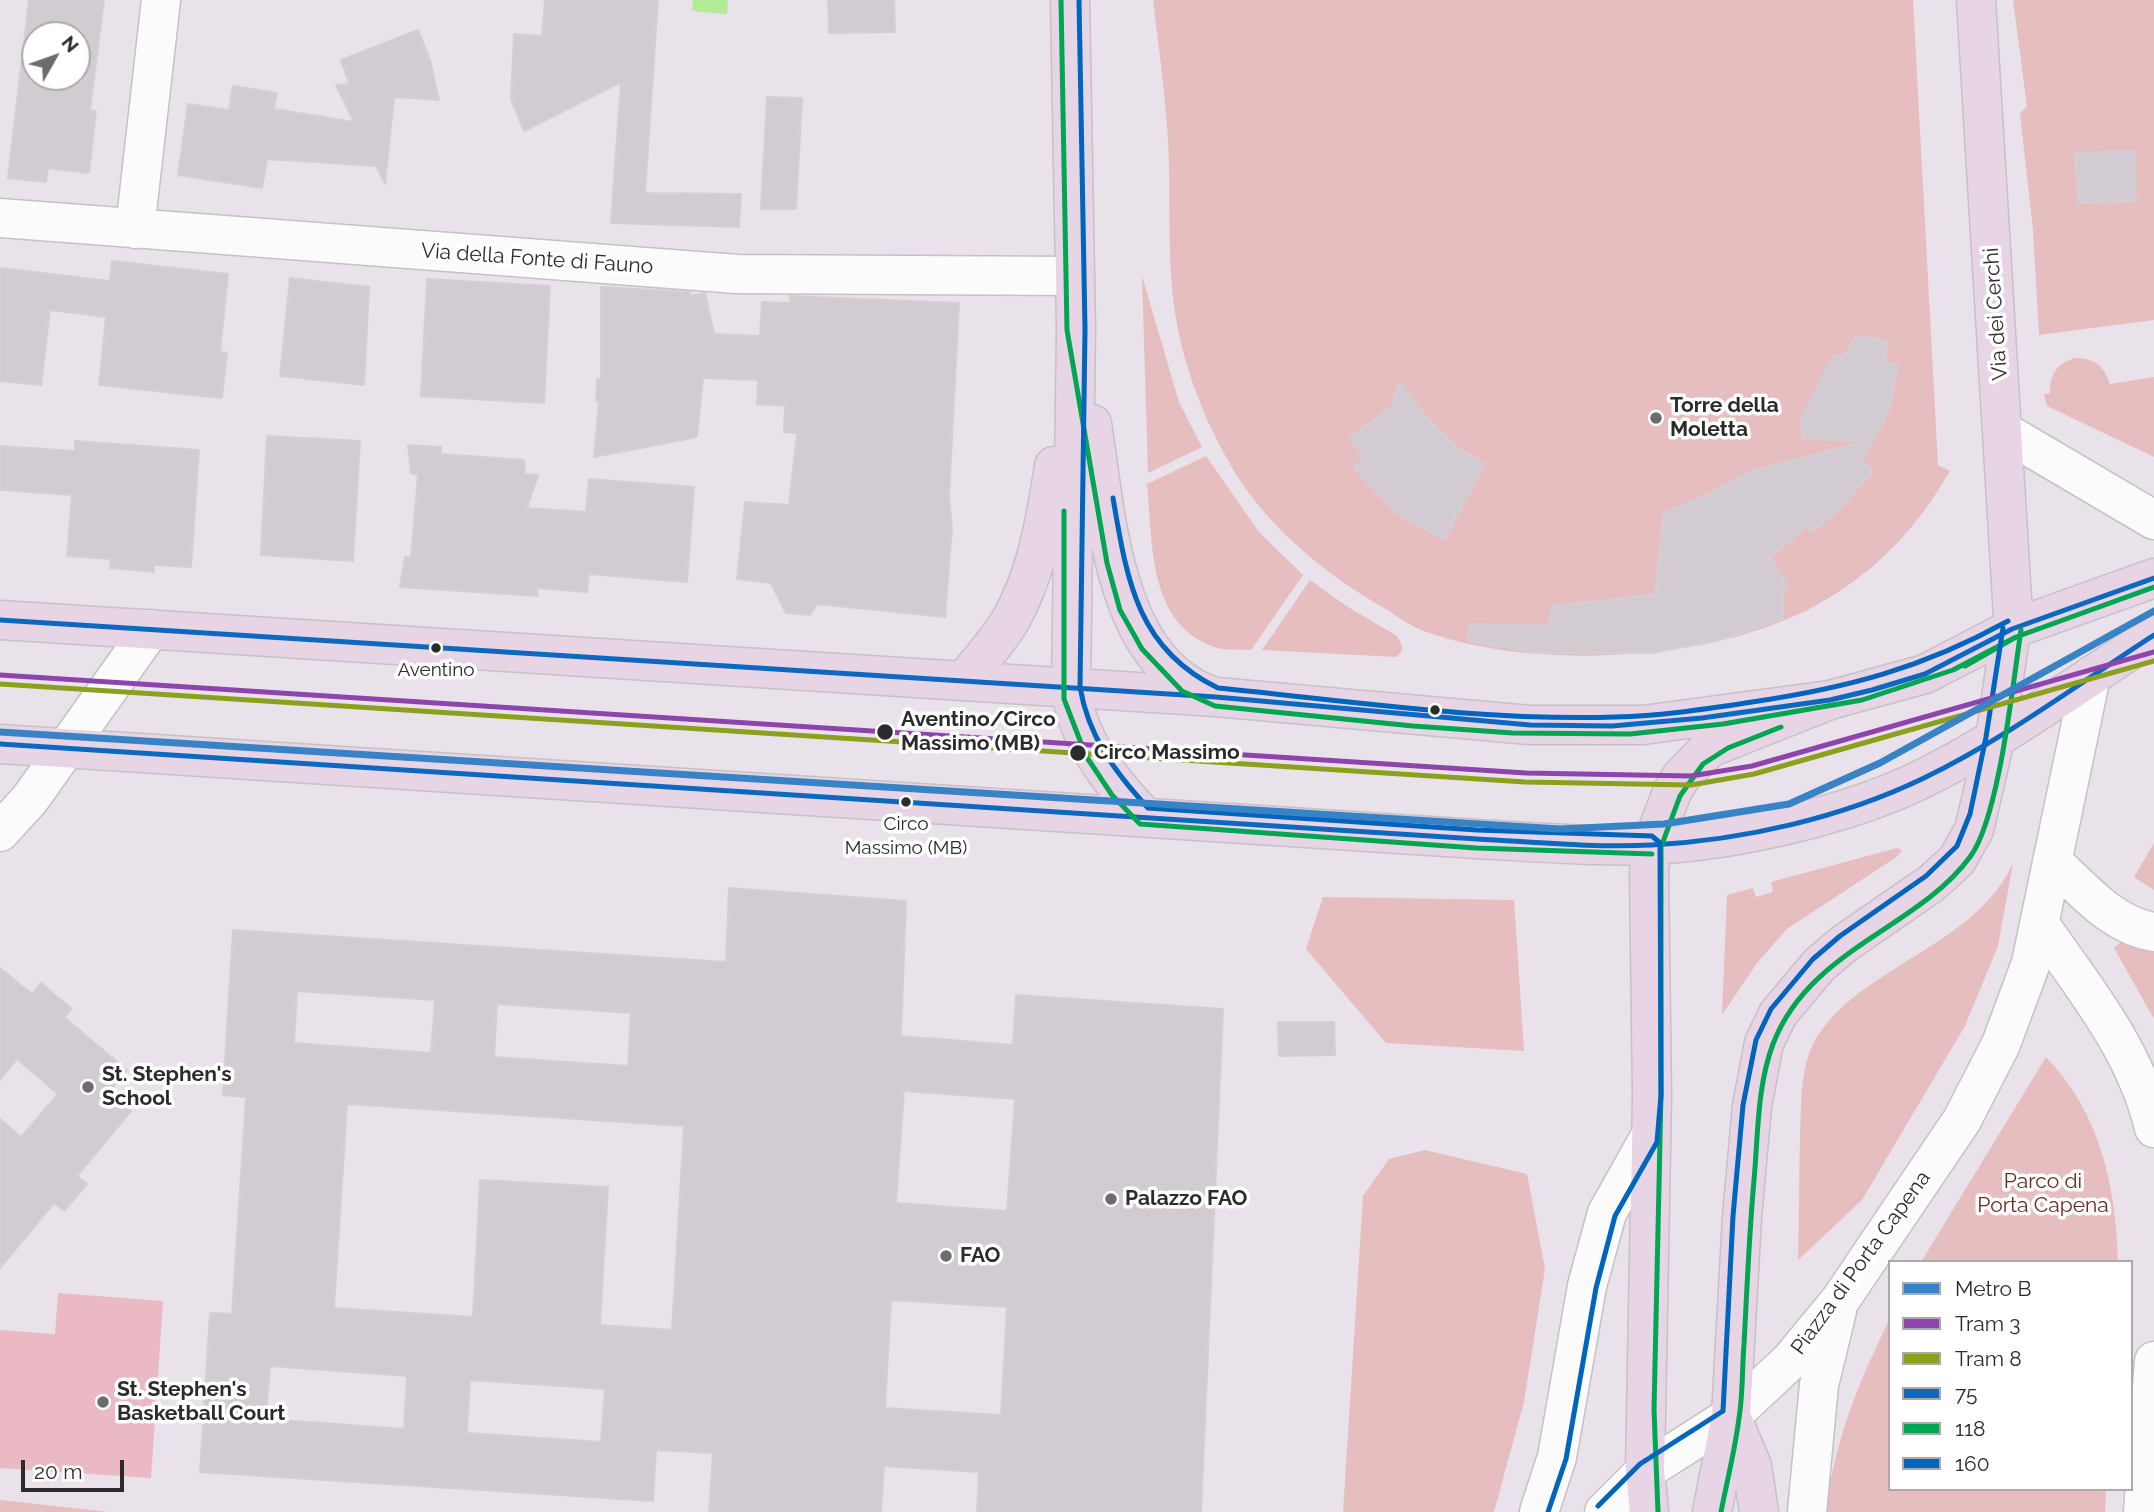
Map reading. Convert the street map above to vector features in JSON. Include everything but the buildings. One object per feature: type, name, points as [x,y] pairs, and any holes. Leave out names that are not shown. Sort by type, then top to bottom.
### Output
[{"type":"main road","points":[[1070,0],[1076,329],[1071,688],[1077,718],[1089,744],[1119,790],[1144,816]]},
{"type":"main road","name":"Via dei Cerchi","points":[[1976,0],[2003,431],[2012,629]]},
{"type":"main road","points":[[964,681],[1009,623],[1035,561],[1048,509],[1076,329]]},
{"type":"main road","points":[[1076,329],[1109,528],[1128,607],[1143,635],[1166,664],[1194,689],[1216,697]]},
{"type":"main road","points":[[1649,1512],[1645,1471],[1652,845],[1681,776],[1709,748],[1830,700],[1925,674],[2012,629],[2154,578]]},
{"type":"main road","points":[[0,620],[1216,697],[1530,725],[1588,726],[1674,722],[1830,700]]},
{"type":"main road","points":[[1713,1512],[1731,1416],[1752,1106],[1758,1060],[1766,1036],[1788,1000],[1825,959],[1932,883],[1957,860],[1974,830],[1995,738],[2012,629]]},
{"type":"main road","points":[[0,744],[639,787],[1485,839],[1652,845],[1724,836],[1850,806],[1923,779],[1995,738],[2154,635]]},
{"type":"main road","points":[[1731,1416],[1754,1473],[1759,1512]]},
{"type":"main road","points":[[1629,1512],[1645,1471]]},
{"type":"street","points":[[135,229],[161,0]]},
{"type":"street","name":"Via della Fonte di Fauno","points":[[0,218],[737,274],[1075,276]]},
{"type":"street","points":[[2003,431],[2154,520]]},
{"type":"street","points":[[0,832],[30,799],[151,629]]},
{"type":"street","name":"Piazza di Porta Capena","points":[[1604,1512],[1645,1471],[1731,1416],[1790,1361],[1841,1299],[1949,1142],[1976,1094],[2018,1003],[2040,926],[2091,676]]},
{"type":"street","points":[[2052,861],[2113,917],[2134,928],[2154,932]]},
{"type":"street","points":[[2040,926],[2113,1031],[2141,1085],[2154,1128]]},
{"type":"street","points":[[1539,1512],[1557,1457],[1587,1286],[1607,1213],[1648,1140]]},
{"type":"street","points":[[1807,1512],[1819,1385],[1841,1299]]},
{"type":"street","points":[[2143,1512],[2154,1361]]},
{"type":"green space","points":[[1153,0],[1913,0],[1938,465],[1950,471],[1937,493],[1892,548],[1837,593],[1773,625],[1726,639],[1675,649],[1568,655],[1516,652],[1468,644],[1424,631],[1365,597],[1319,564],[1257,504],[1240,481],[1217,440],[1188,369],[1172,290],[1167,126]]},
{"type":"green space","points":[[2013,0],[2154,0],[2154,320],[2039,335],[2033,230],[2020,114],[2027,106]]},
{"type":"green space","points":[[1142,276],[1179,402],[1202,447],[1148,473]]},
{"type":"green space","points":[[2075,358],[2098,364],[2110,384],[2154,377],[2154,457],[2047,406],[2044,394],[2050,393],[2051,380],[2056,370]]},
{"type":"green space","points":[[1206,456],[1259,532],[1303,575],[1251,650],[1214,647],[1192,635],[1176,620],[1165,600],[1158,578],[1153,555],[1147,484]]},
{"type":"green space","points":[[1310,580],[1348,607],[1397,636],[1402,645],[1401,653],[1396,657],[1262,650]]},
{"type":"green space","points":[[2154,843],[2154,890],[2134,877]]},
{"type":"green space","points":[[1897,848],[1902,850],[1898,856],[1787,929],[1757,963],[1722,1015],[1727,895],[1753,888],[1756,897],[1773,892],[1771,882]]},
{"type":"green space","points":[[2013,863],[1998,946],[1965,1026],[1862,1200],[1798,1260],[1802,1087],[1808,1057],[1823,1028],[1846,1003],[1968,919],[1994,893]]},
{"type":"green space","points":[[1323,897],[1514,900],[1524,1051],[1386,1043],[1306,949]]},
{"type":"green space","points":[[2126,938],[2154,950],[2154,1019],[2114,948]]},
{"type":"green space","name":"Parco di Porta Capena","points":[[2046,1057],[2065,1079],[2092,1126],[2109,1178],[2118,1260],[1922,1260]]},
{"type":"green space","points":[[1425,1150],[1527,1174],[1545,1269],[1524,1402],[1494,1512],[1343,1512],[1363,1196],[1389,1159]]},
{"type":"green space","points":[[1888,1323],[1888,1491],[2106,1491],[2105,1512],[1825,1512],[1835,1460],[1849,1412]]},
{"type":"green space","points":[[0,1500],[109,1512],[0,1512]]},
{"type":"shaded area","points":[[693,0],[728,0],[727,14],[692,11]]},
{"type":"shaded area","name":"St. Stephen's Basketball Court","points":[[58,1293],[163,1301],[151,1478],[0,1468],[0,1330],[55,1334]]},
{"type":"metro line","name":"B","points":[[0,732],[1560,829],[1664,824],[1789,804],[1880,763],[2154,611]]},
{"type":"tram line","name":"3","points":[[0,675],[1526,773],[1691,776],[1752,766],[2154,652]]},
{"type":"tram line","name":"8","points":[[0,684],[1525,782],[1691,785],[1754,774],[2154,661]]},
{"type":"transit line","name":"118","points":[[1061,0],[1067,330],[1107,563],[1120,610],[1142,649],[1182,691],[1215,706],[1413,726],[1513,733],[1630,734],[1723,724],[1862,700],[1953,670],[2016,637]]},
{"type":"transit line","name":"160","points":[[1079,0],[1085,329],[1080,687],[1089,722],[1114,767],[1148,808],[1477,830],[1652,836],[1660,843],[1661,1095],[1657,1142],[1615,1216],[1596,1288],[1566,1459],[1548,1512]]},
{"type":"transit line","name":"160","points":[[1113,498],[1124,557],[1140,609],[1169,653],[1191,672],[1218,688],[1466,713],[1565,717],[1649,715],[1701,710],[1852,683],[1946,652],[2008,621]]},
{"type":"transit line","name":"118","points":[[1064,511],[1064,699],[1086,756],[1112,795],[1140,824],[1476,848],[1652,854]]},
{"type":"transit line","name":"75","points":[[0,620],[1216,697],[1530,725],[1612,726],[1702,718],[1830,700],[1872,690],[1925,674],[2012,629],[2154,578]]},
{"type":"transit line","name":"118","points":[[1965,666],[2016,637],[2154,587]]},
{"type":"transit line","name":"160","points":[[1598,1506],[1640,1464],[1723,1411],[1733,1216],[1743,1105],[1756,1040],[1771,1009],[1813,959],[1840,936],[1926,876],[1957,846],[1970,814],[1986,737],[2003,628]]},
{"type":"transit line","name":"118","points":[[1721,1512],[1740,1409],[1759,1112],[1764,1077],[1773,1044],[1790,1012],[1812,985],[1837,962],[1948,882],[1970,857],[1980,838],[1997,782],[2021,630]]},
{"type":"transit line","name":"75","points":[[0,744],[1477,839],[1586,845],[1652,845],[1722,838],[1791,825],[1859,805],[1892,792],[1983,746],[2154,635]]},
{"type":"transit line","name":"118","points":[[1658,1512],[1654,1410],[1661,1095],[1661,847],[1680,796],[1703,764],[1728,748],[1781,727]]},
{"type":"place","name":"Torre della Moletta","points":[[1656,418]]},
{"type":"place","name":"Aventino","points":[[436,648]]},
{"type":"place","name":"Aventino/Circo Massimo (MB)","points":[[885,732]]},
{"type":"place","name":"Circo Massimo","points":[[1078,753]]},
{"type":"place","name":"Circo Massimo (MB)","points":[[906,802]]},
{"type":"place","name":"St. Stephen's School","points":[[88,1087]]},
{"type":"place","name":"Palazzo FAO","points":[[1111,1199]]},
{"type":"place","name":"FAO","points":[[946,1256]]},
{"type":"place","name":"St. Stephen's Basketball Court","points":[[103,1402]]}]
